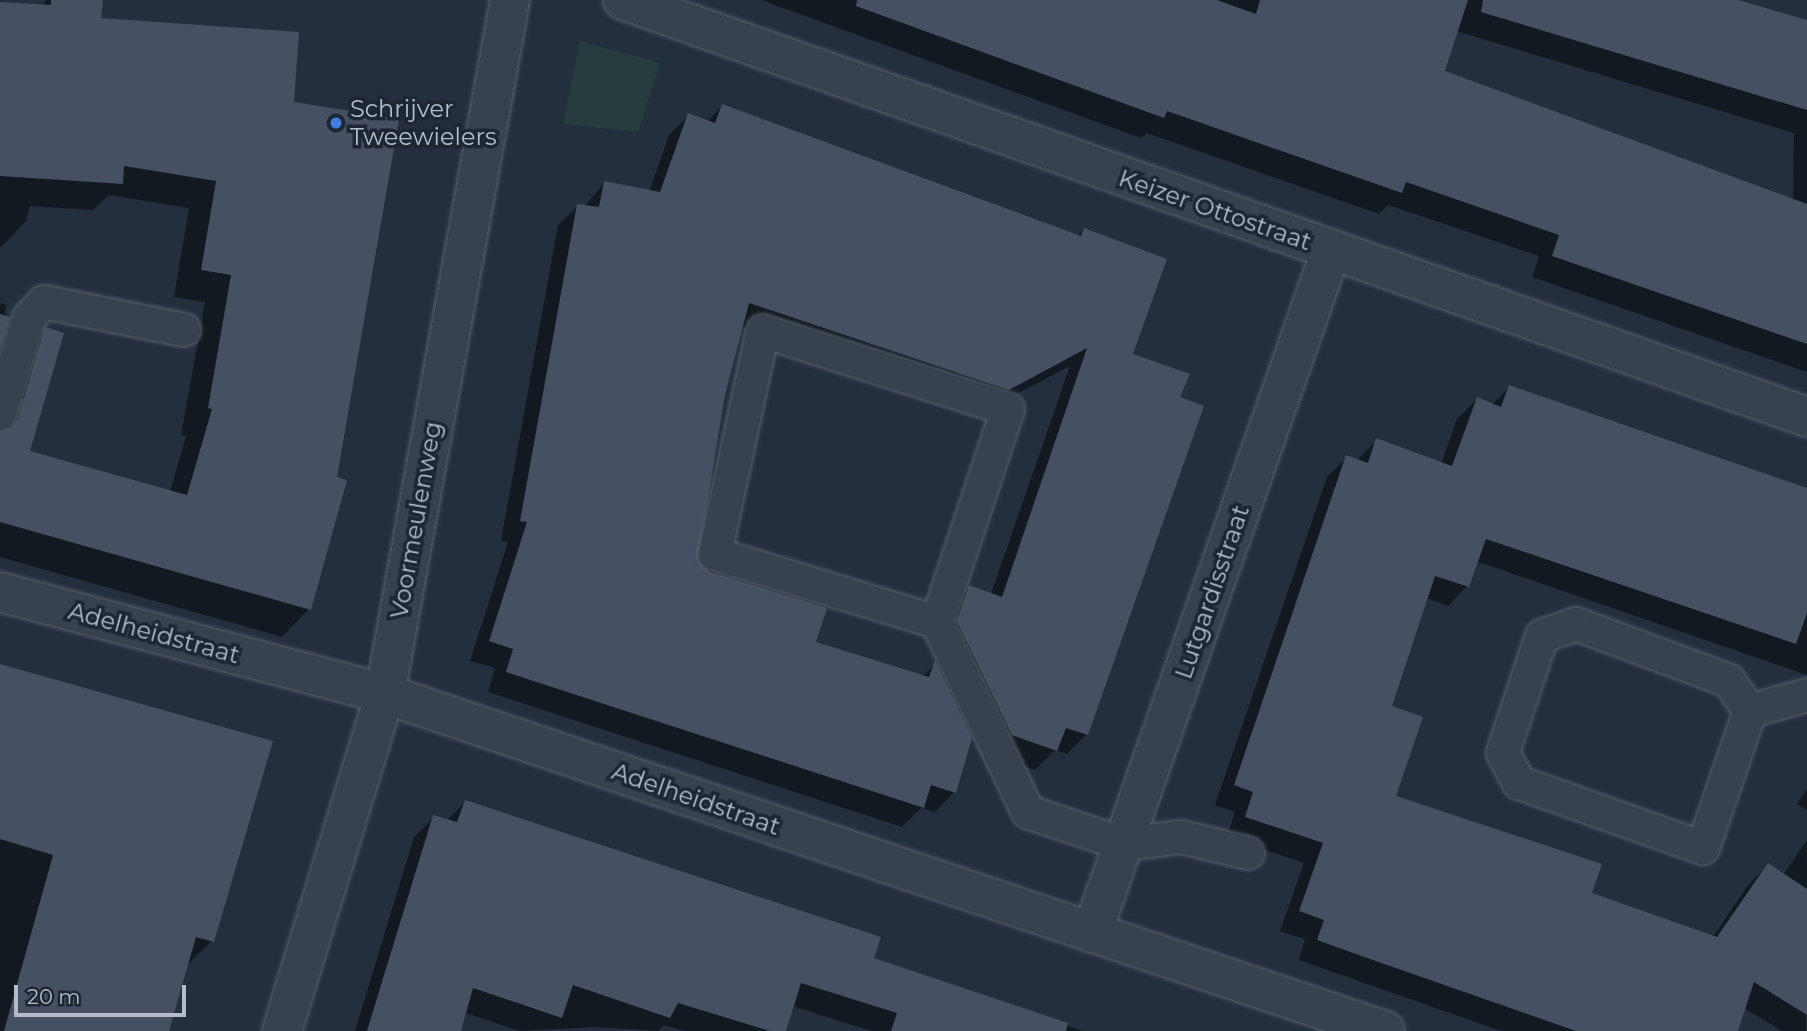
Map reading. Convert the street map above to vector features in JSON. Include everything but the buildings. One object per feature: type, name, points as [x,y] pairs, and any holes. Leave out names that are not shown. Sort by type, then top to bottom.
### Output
[{"type":"street","name":"Voormeulenweg","points":[[282,1031],[385,694],[510,0]]},
{"type":"street","name":"Keizer Ottostraat","points":[[623,0],[1807,417]]},
{"type":"street","name":"Lutgardisstraat","points":[[1092,933],[1331,251]]},
{"type":"street","name":"Adelheidstraat","points":[[0,592],[385,694],[1385,1031]]},
{"type":"lane","points":[[0,414],[29,318],[44,302],[184,330]]},
{"type":"lane","points":[[937,622],[715,554],[764,331],[1008,408],[937,622],[1028,812],[1123,844],[1181,837],[1248,853]]},
{"type":"lane","points":[[1576,624],[1729,681],[1750,711],[1703,848],[1519,783],[1503,753],[1542,636],[1576,624]]},
{"type":"lane","points":[[1750,711],[1807,695]]},
{"type":"green space","points":[[580,41],[660,63],[638,132],[563,124]]},
{"type":"place","name":"Schrijver Tweewielers","points":[[336,123]]}]
